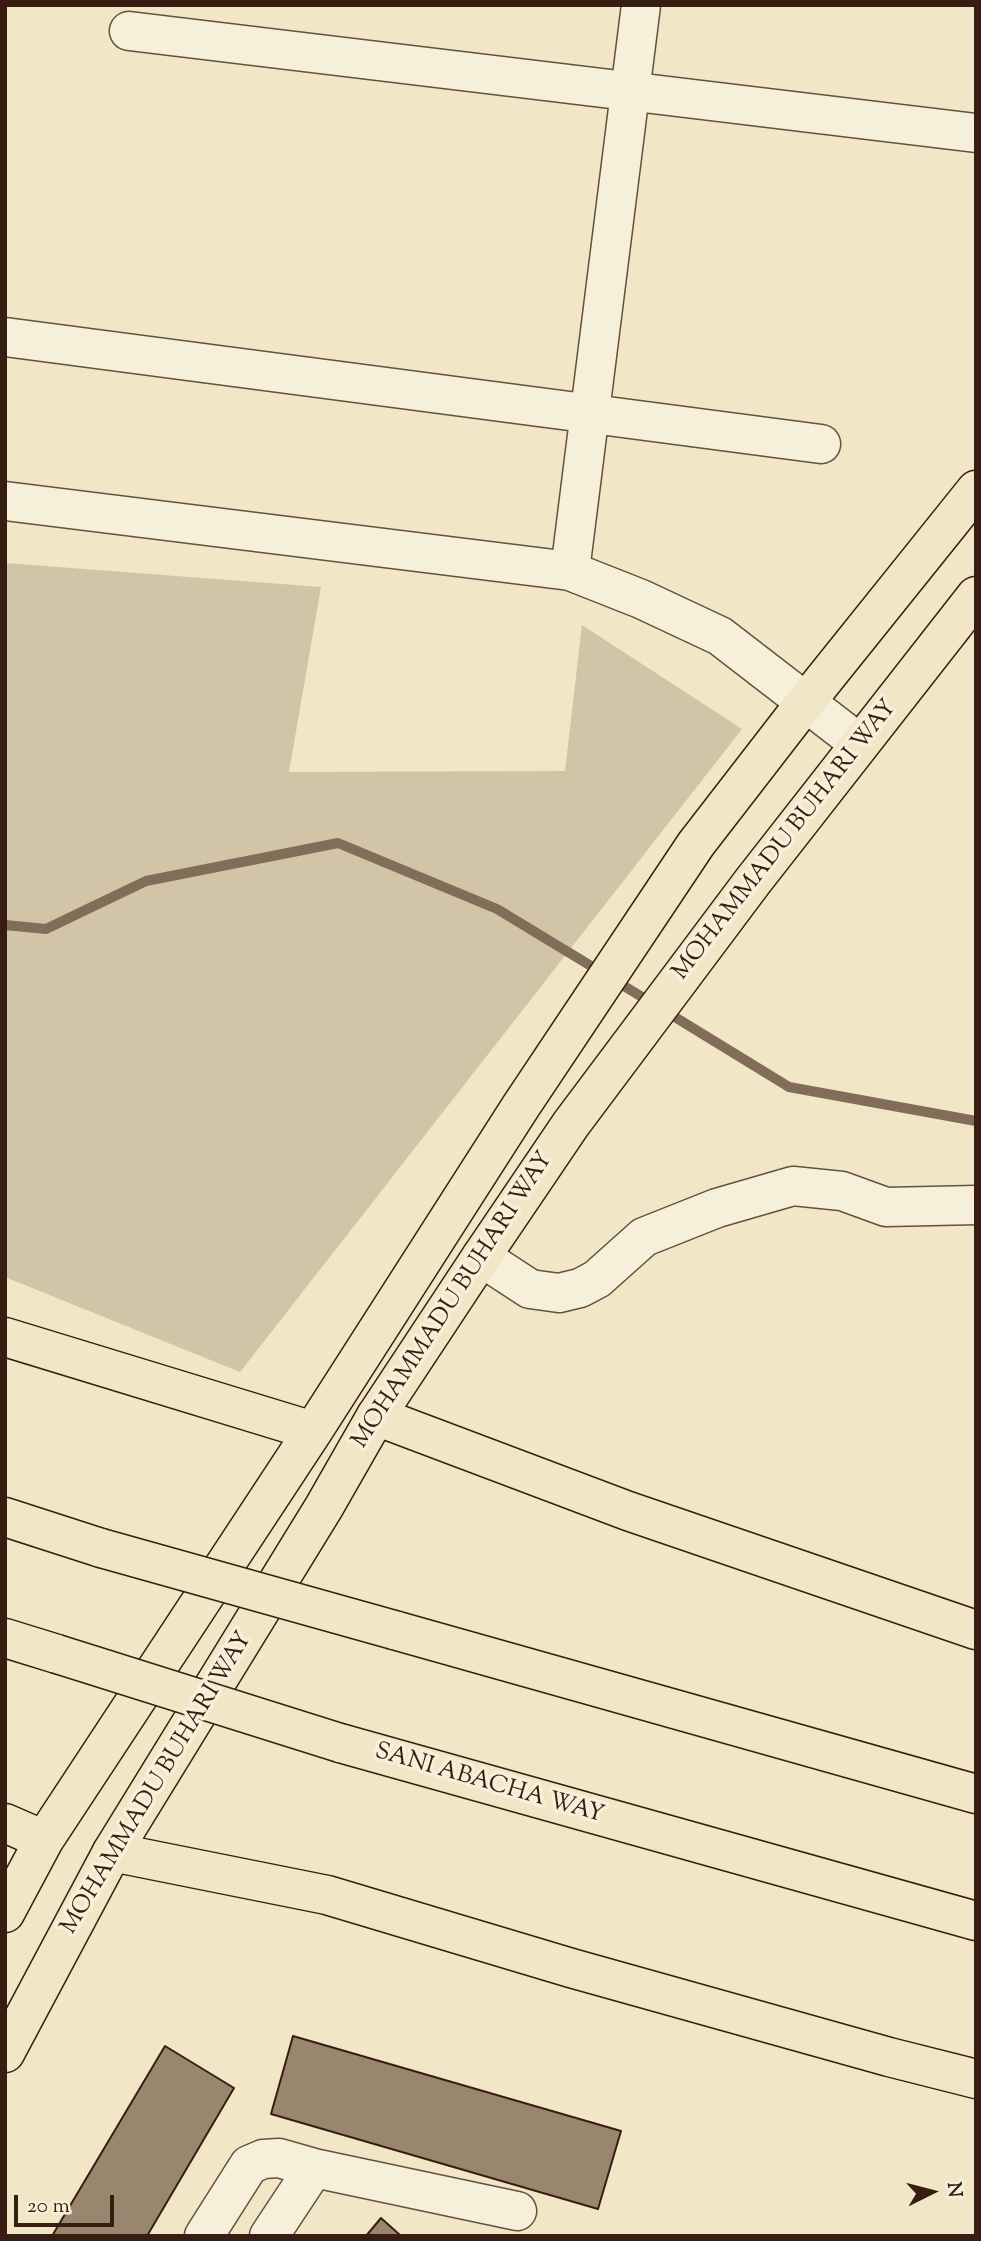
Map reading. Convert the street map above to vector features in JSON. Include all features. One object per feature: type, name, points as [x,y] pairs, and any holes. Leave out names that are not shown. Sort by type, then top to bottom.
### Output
[{"type":"main road","name":"MOHAMMADU BUHARI WAY","points":[[5,1913],[44,1840],[313,1431],[521,1106],[696,844],[976,490]]},
{"type":"main road","name":"MOHAMMADU BUHARI WAY","points":[[5,2053],[112,1852],[324,1507],[376,1416],[481,1257],[571,1124],[753,881],[976,596]]},
{"type":"main road","points":[[5,1337],[313,1431]]},
{"type":"main road","points":[[376,1416],[628,1511],[976,1630]]},
{"type":"main road","points":[[5,1517],[101,1548],[976,1794]]},
{"type":"main road","name":"SANI ABACHA WAY","points":[[5,1638],[340,1743],[976,1921]]},
{"type":"main road","points":[[5,1823],[44,1840]]},
{"type":"main road","points":[[112,1852],[327,1895],[571,1968],[976,2079]]},
{"type":"street","points":[[570,571],[641,5]]},
{"type":"street","points":[[129,31],[976,133]]},
{"type":"street","points":[[5,337],[821,444]]},
{"type":"street","points":[[5,501],[570,571],[641,599],[720,636],[860,744]]},
{"type":"street","points":[[481,1257],[530,1289],[559,1293],[580,1288],[597,1279],[644,1237],[718,1208],[793,1186],[842,1191],[886,1207],[976,1205]]},
{"type":"street","points":[[204,2236],[249,2165],[263,2159],[279,2158],[314,2168],[517,2211]]},
{"type":"street","points":[[269,2236],[314,2168]]},
{"type":"shaded area","points":[[5,563],[321,587],[289,772],[565,771],[582,625],[742,729],[240,1372],[5,1277]]},
{"type":"building","points":[[293,2036],[621,2131],[598,2209],[271,2114]]},
{"type":"building","points":[[165,2046],[234,2088],[147,2236],[52,2236]]},
{"type":"building","points":[[381,2218],[401,2236],[366,2236]]},
{"type":"waterway","points":[[5,925],[46,929],[146,881],[338,843],[497,909],[601,972]]},
{"type":"waterway","points":[[614,980],[652,1003]]},
{"type":"waterway","points":[[665,1011],[789,1087],[976,1121]]}]
